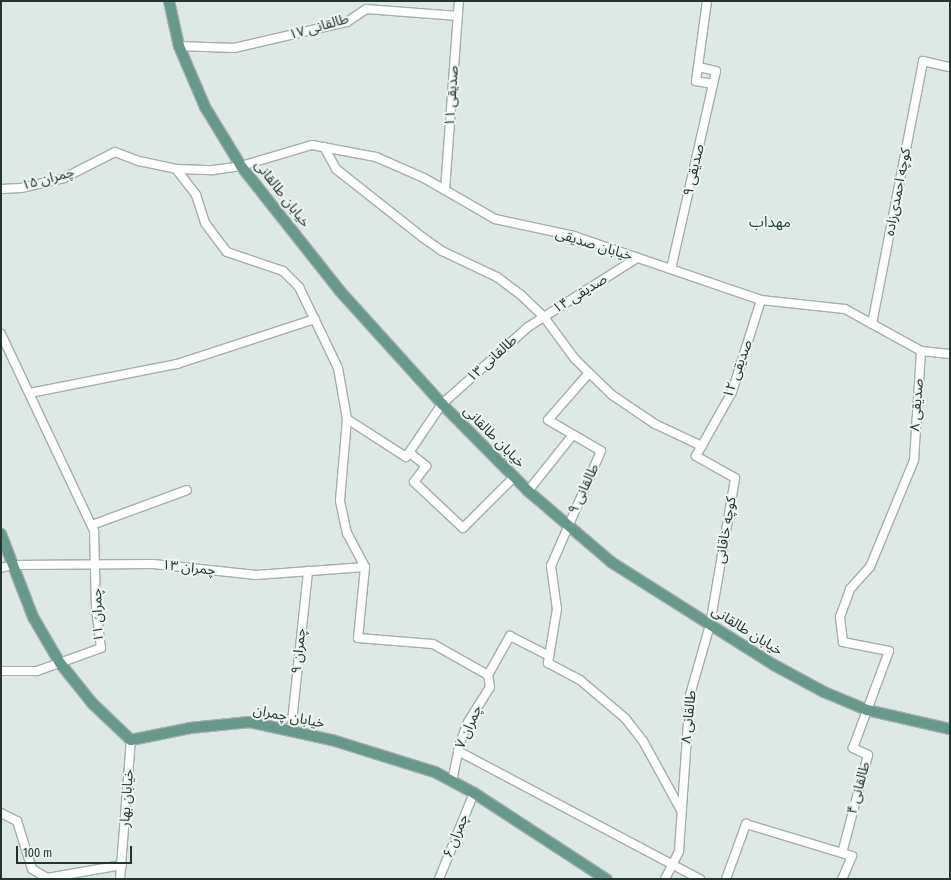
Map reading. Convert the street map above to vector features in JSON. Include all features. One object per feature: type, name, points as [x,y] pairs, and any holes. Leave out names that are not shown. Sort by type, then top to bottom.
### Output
[{"type":"main road","name":"خیابان طالقانی","points":[[169,1],[179,46],[205,107],[241,166],[340,291],[442,404],[528,491],[566,526],[611,562],[710,625],[824,692],[867,710],[950,729]]},
{"type":"main road","points":[[1,534],[33,617],[60,663],[93,704],[131,740]]},
{"type":"main road","name":"خیابان چمران","points":[[131,740],[190,728],[250,722],[332,740],[435,772],[474,793],[606,879]]},
{"type":"street","name":"صدیقی ۱۱","points":[[445,190],[459,1]]},
{"type":"street","points":[[706,1],[696,81],[713,84]]},
{"type":"street","name":"طالقانی ۱۷","points":[[179,46],[234,48],[347,22],[366,9],[458,16]]},
{"type":"street","name":"کوچه احمدی‌زاده","points":[[872,324],[924,61],[950,67]]},
{"type":"street","name":"صدیقی ۹","points":[[671,270],[716,71],[698,67]]},
{"type":"street","name":"خیابان صدیقی","points":[[115,152],[139,162],[176,169],[213,170],[241,166],[312,145],[376,157],[445,190],[494,219],[574,236],[761,300],[845,309],[921,351],[950,354]]},
{"type":"street","points":[[324,147],[336,169],[400,220],[442,251],[497,277],[544,317],[589,373],[633,410],[702,446]]},
{"type":"street","name":"چمران ۱۵","points":[[1,189],[21,188],[64,178],[115,152]]},
{"type":"street","points":[[176,169],[196,196],[206,223],[227,252],[283,271],[299,287],[338,368],[347,419],[340,501],[347,533],[365,567],[358,638],[433,644],[488,675],[510,636],[580,680],[625,718],[643,741],[681,811]]},
{"type":"street","name":"صدیقی ۱۴","points":[[544,317],[637,258]]},
{"type":"street","name":"صدیقی ۱۲","points":[[696,456],[732,392],[761,300]]},
{"type":"street","name":"طالقانی ۱۳","points":[[408,455],[442,404],[528,327],[544,317]]},
{"type":"street","points":[[30,393],[177,364],[315,319]]},
{"type":"street","points":[[1,334],[30,393],[60,462],[92,525],[96,564]]},
{"type":"street","name":"صدیقی ۸","points":[[867,710],[889,651],[843,642],[840,617],[850,589],[870,567],[914,460],[921,351]]},
{"type":"street","points":[[528,491],[572,436],[548,420],[589,373]]},
{"type":"street","points":[[347,419],[426,466],[414,482],[463,528],[514,477]]},
{"type":"street","name":"طالقانی ۹","points":[[548,660],[557,609],[551,566],[566,526],[601,451],[572,436]]},
{"type":"street","name":"کوچه خاقانی","points":[[696,456],[735,478],[710,625]]},
{"type":"street","points":[[92,525],[187,490]]},
{"type":"street","name":"چمران ۱۱","points":[[60,663],[101,648],[96,608],[96,564]]},
{"type":"street","name":"چمران ۱۳","points":[[1,568],[12,565],[152,564],[256,575],[365,567]]},
{"type":"street","name":"چمران ۹","points":[[291,731],[308,571]]},
{"type":"street","name":"طالقانی ۸","points":[[664,879],[679,851],[690,695],[710,625]]},
{"type":"street","points":[[1,671],[37,671],[60,663]]},
{"type":"street","name":"چمران ۷","points":[[452,782],[458,751],[468,722],[490,687],[488,675]]},
{"type":"street","name":"طالقانی ۴","points":[[842,853],[868,755],[853,748],[867,710]]},
{"type":"street","name":"خیابان بهار","points":[[120,879],[131,740]]},
{"type":"street","points":[[458,751],[700,879]]},
{"type":"street","name":"چمران ۶","points":[[439,879],[474,793]]},
{"type":"street","points":[[1,813],[17,821],[32,869],[47,878],[122,865]]},
{"type":"street","points":[[726,879],[746,824],[852,856],[842,879]]},
{"type":"district","name":"مهداب","points":[[770,223]]}]
